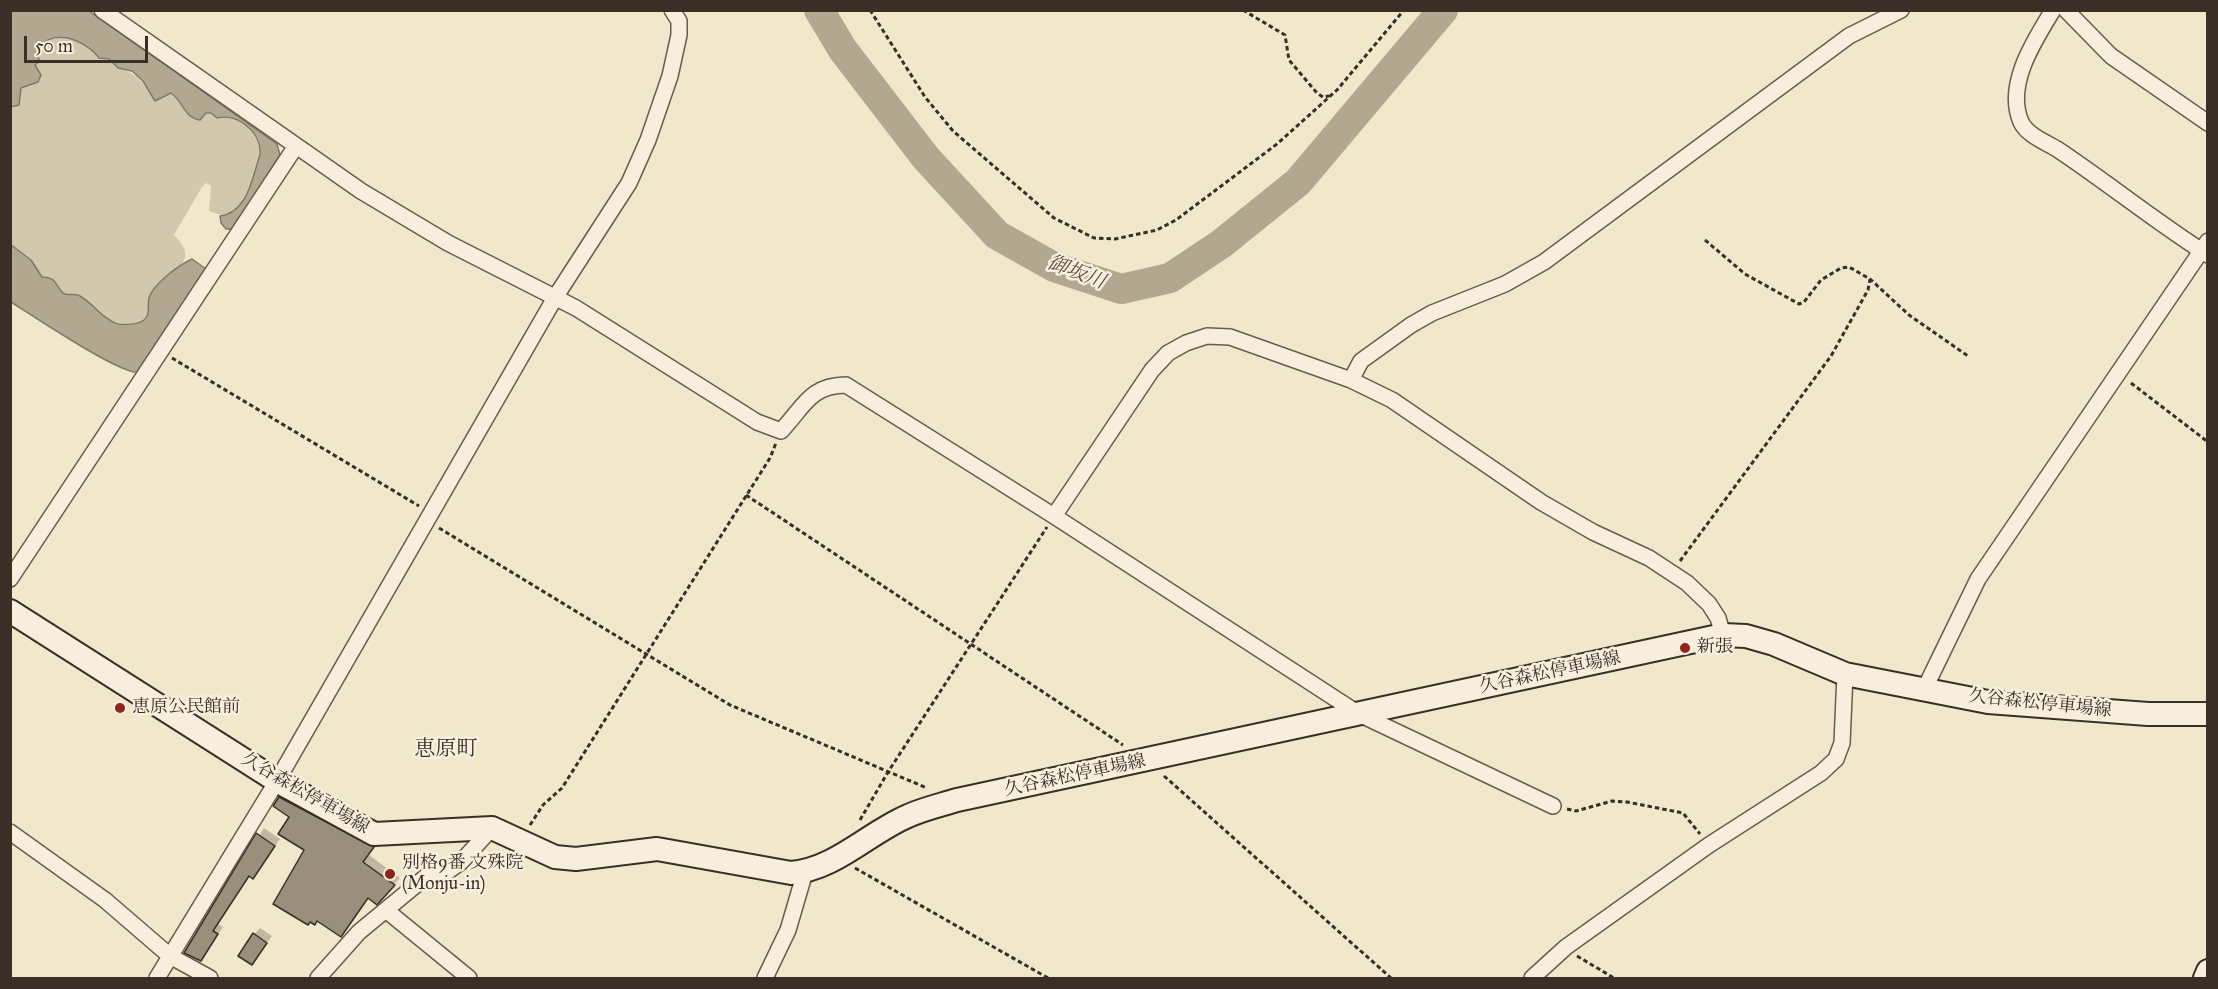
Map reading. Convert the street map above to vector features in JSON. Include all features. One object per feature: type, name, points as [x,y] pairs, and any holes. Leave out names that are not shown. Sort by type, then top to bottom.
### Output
[{"type":"main road","name":"久谷森松停車場線","points":[[10,611],[277,781],[374,834],[492,828],[555,857],[576,859],[657,849],[711,857],[778,872],[805,872],[838,858],[908,816],[957,801],[1723,635],[1746,636],[1774,644],[1845,674],[1988,702],[2148,714],[2208,714]]},
{"type":"main road","points":[[2205,978],[2208,971]]},
{"type":"street","points":[[102,10],[361,191],[448,243],[556,296],[757,422],[781,431],[814,392],[830,385],[846,385],[1054,516],[1359,714],[1553,806]]},
{"type":"street","points":[[157,978],[277,781],[556,296],[629,183],[648,140],[670,76],[680,35],[679,21],[672,10]]},
{"type":"street","points":[[1351,380],[1361,361],[1411,326],[1432,313],[1505,284],[1544,262],[1849,36],[1901,10]]},
{"type":"street","points":[[1924,690],[1978,579],[2118,373],[2206,249],[2027,131],[2021,120],[2016,93],[2020,74],[2053,10]]},
{"type":"street","points":[[2066,10],[2111,56],[2208,123]]},
{"type":"street","points":[[10,579],[296,146]]},
{"type":"street","points":[[1054,516],[1152,370],[1168,353],[1186,343],[1207,336],[1230,337],[1351,380],[1392,400],[1541,502],[1671,572],[1687,583],[1709,604],[1718,618],[1723,635]]},
{"type":"street","points":[[1532,978],[1566,947],[1709,845],[1821,773],[1836,759],[1842,743],[1845,674]]},
{"type":"street","points":[[318,978],[359,932],[428,875],[447,872],[461,862],[492,828]]},
{"type":"street","points":[[10,832],[105,900],[170,956],[210,978]]},
{"type":"street","points":[[765,978],[788,930],[805,872]]},
{"type":"street","points":[[387,911],[469,978]]},
{"type":"path","points":[[870,10],[925,97],[953,131],[1054,218],[1094,238],[1115,239],[1157,230],[1176,220],[1276,144],[1331,96],[1404,10]]},
{"type":"path","points":[[1243,10],[1285,35],[1289,60],[1317,93],[1323,97],[1331,96]]},
{"type":"path","points":[[1705,240],[1745,274],[1799,304],[1804,302],[1821,280],[1841,268],[1856,270],[1870,279],[1909,315],[1968,356]]},
{"type":"path","points":[[1671,572],[1831,356],[1868,290],[1870,279]]},
{"type":"path","points":[[161,351],[730,705],[957,801]]},
{"type":"path","points":[[2118,373],[2208,442]]},
{"type":"path","points":[[522,840],[543,805],[562,788],[770,458],[781,431]]},
{"type":"path","points":[[746,495],[1148,761],[1391,978]]},
{"type":"path","points":[[855,829],[888,772],[1054,516]]},
{"type":"path","points":[[1553,806],[1576,811],[1612,801],[1683,813],[1709,845]]},
{"type":"path","points":[[838,858],[1048,978]]},
{"type":"path","points":[[1566,947],[1580,959],[1614,978]]},
{"type":"shaded area","points":[[11,11],[89,11],[277,144],[280,155],[233,229],[226,229],[221,223],[220,216],[237,208],[243,201],[260,155],[257,139],[247,126],[233,119],[217,118],[211,113],[206,113],[200,120],[194,118],[171,93],[155,101],[143,81],[132,71],[118,68],[109,59],[99,58],[85,45],[57,37],[42,45],[37,55],[40,61],[35,65],[41,75],[38,82],[21,88],[19,105],[11,107]]},
{"type":"shaded area","points":[[62,37],[83,43],[99,58],[134,75],[145,85],[151,95],[171,93],[183,105],[185,113],[220,115],[239,122],[255,137],[261,148],[245,197],[232,213],[218,214],[209,211],[211,186],[206,183],[202,187],[174,235],[183,246],[185,255],[183,262],[156,288],[149,299],[147,316],[135,323],[114,323],[86,300],[67,296],[53,279],[42,277],[31,259],[11,244],[10,107],[14,108],[21,88],[33,84],[36,60],[41,47],[45,42]]},
{"type":"shaded area","points":[[10,244],[31,260],[42,277],[53,280],[63,293],[80,296],[109,319],[120,324],[133,324],[144,320],[151,293],[161,281],[180,266],[192,259],[206,269],[140,372],[131,371],[98,356],[11,302]]},
{"type":"building","points":[[279,797],[374,847],[363,862],[395,885],[377,905],[368,898],[341,937],[317,921],[315,925],[310,922],[308,925],[273,904],[304,850],[278,834],[289,817],[273,806]]},
{"type":"building","points":[[256,833],[275,846],[253,879],[249,876],[213,931],[218,934],[201,961],[184,953]]},
{"type":"building","points":[[253,933],[267,943],[252,965],[238,956]]},
{"type":"waterway","name":"御坂川","points":[[819,10],[843,50],[926,158],[997,235],[1054,267],[1121,289],[1170,278],[1221,244],[1298,182],[1443,10]]},
{"type":"place","name":"新張","points":[[1685,648]]},
{"type":"place","name":"恵原公民館前","points":[[120,708]]},
{"type":"place","name":"別格9番 文殊院 (Monju-in)","points":[[390,874]]},
{"type":"district","name":"恵原町","points":[[446,750]]}]
